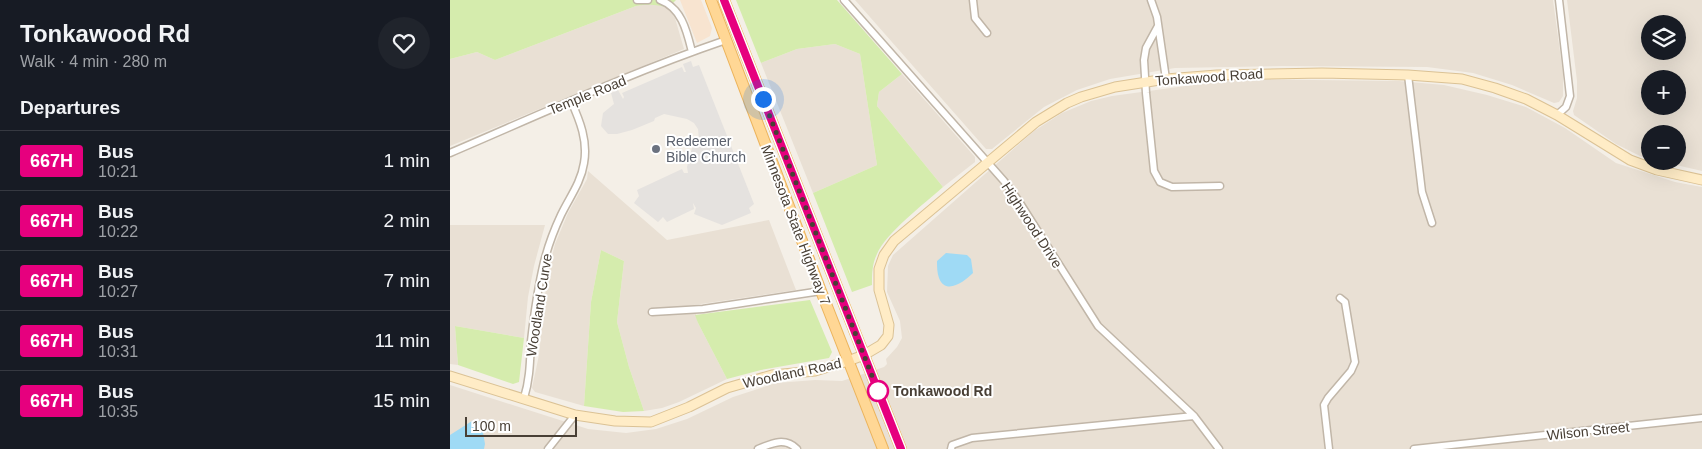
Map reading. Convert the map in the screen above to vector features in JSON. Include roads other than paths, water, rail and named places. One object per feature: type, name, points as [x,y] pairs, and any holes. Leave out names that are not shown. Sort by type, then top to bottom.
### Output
[{"type":"main road","name":"Minnesota State Highway 7","points":[[711,0],[883,449]]},
{"type":"main road","name":"Minnesota State Highway 7","points":[[724,0],[900,449]]},
{"type":"street","points":[[637,0],[648,0]]},
{"type":"street","points":[[660,0],[669,3],[676,10],[687,33],[692,52]]},
{"type":"street","name":"Highwood Drive","points":[[844,0],[987,162],[1018,200],[1098,326],[1194,416],[1220,449]]},
{"type":"street","points":[[973,0],[975,18],[987,33]]},
{"type":"street","points":[[1151,0],[1156,10],[1166,79]]},
{"type":"street","points":[[1557,115],[1566,107],[1570,96],[1559,0]]},
{"type":"street","points":[[1158,26],[1144,54],[1145,82],[1156,177],[1165,186],[1172,187],[1220,186]]},
{"type":"street","name":"Temple Road","points":[[450,153],[571,101],[726,40]]},
{"type":"street","name":"Tonkawood Road","points":[[848,361],[864,355],[881,345],[889,331],[889,318],[881,297],[878,282],[879,269],[884,255],[894,241],[1036,122],[1074,100],[1103,90],[1166,79],[1243,73],[1408,75],[1462,79],[1526,99],[1557,115],[1630,160],[1657,170],[1690,179],[1702,180]]},
{"type":"street","points":[[1408,75],[1422,192],[1432,222]]},
{"type":"street","name":"Woodland Curve","points":[[524,398],[529,383],[531,340],[544,262],[554,230],[580,180],[584,165],[586,150],[584,135],[571,101]]},
{"type":"street","points":[[652,312],[703,309],[821,291]]},
{"type":"street","points":[[1329,449],[1324,405],[1351,372],[1355,362],[1345,302],[1340,298]]},
{"type":"street","name":"Woodland Road","points":[[450,376],[575,415],[615,421],[652,422],[689,407],[727,388],[772,375],[815,370],[848,361]]},
{"type":"street","points":[[548,449],[575,415]]},
{"type":"street","points":[[951,449],[952,445],[972,438],[1194,416]]},
{"type":"street","name":"Wilson Street","points":[[1414,449],[1702,418]]},
{"type":"street","points":[[758,449],[780,442],[788,442],[797,449]]},
{"type":"water","points":[[946,253],[967,255],[971,259],[973,273],[961,283],[946,286],[939,278],[937,261]]},
{"type":"water","points":[[472,421],[481,421],[485,444],[484,449],[450,449],[450,435]]},
{"type":"place","name":"Redeemer Bible Church","points":[[656,149]]},
{"type":"place","name":"Tonkawood Rd","points":[[878,391]]}]
